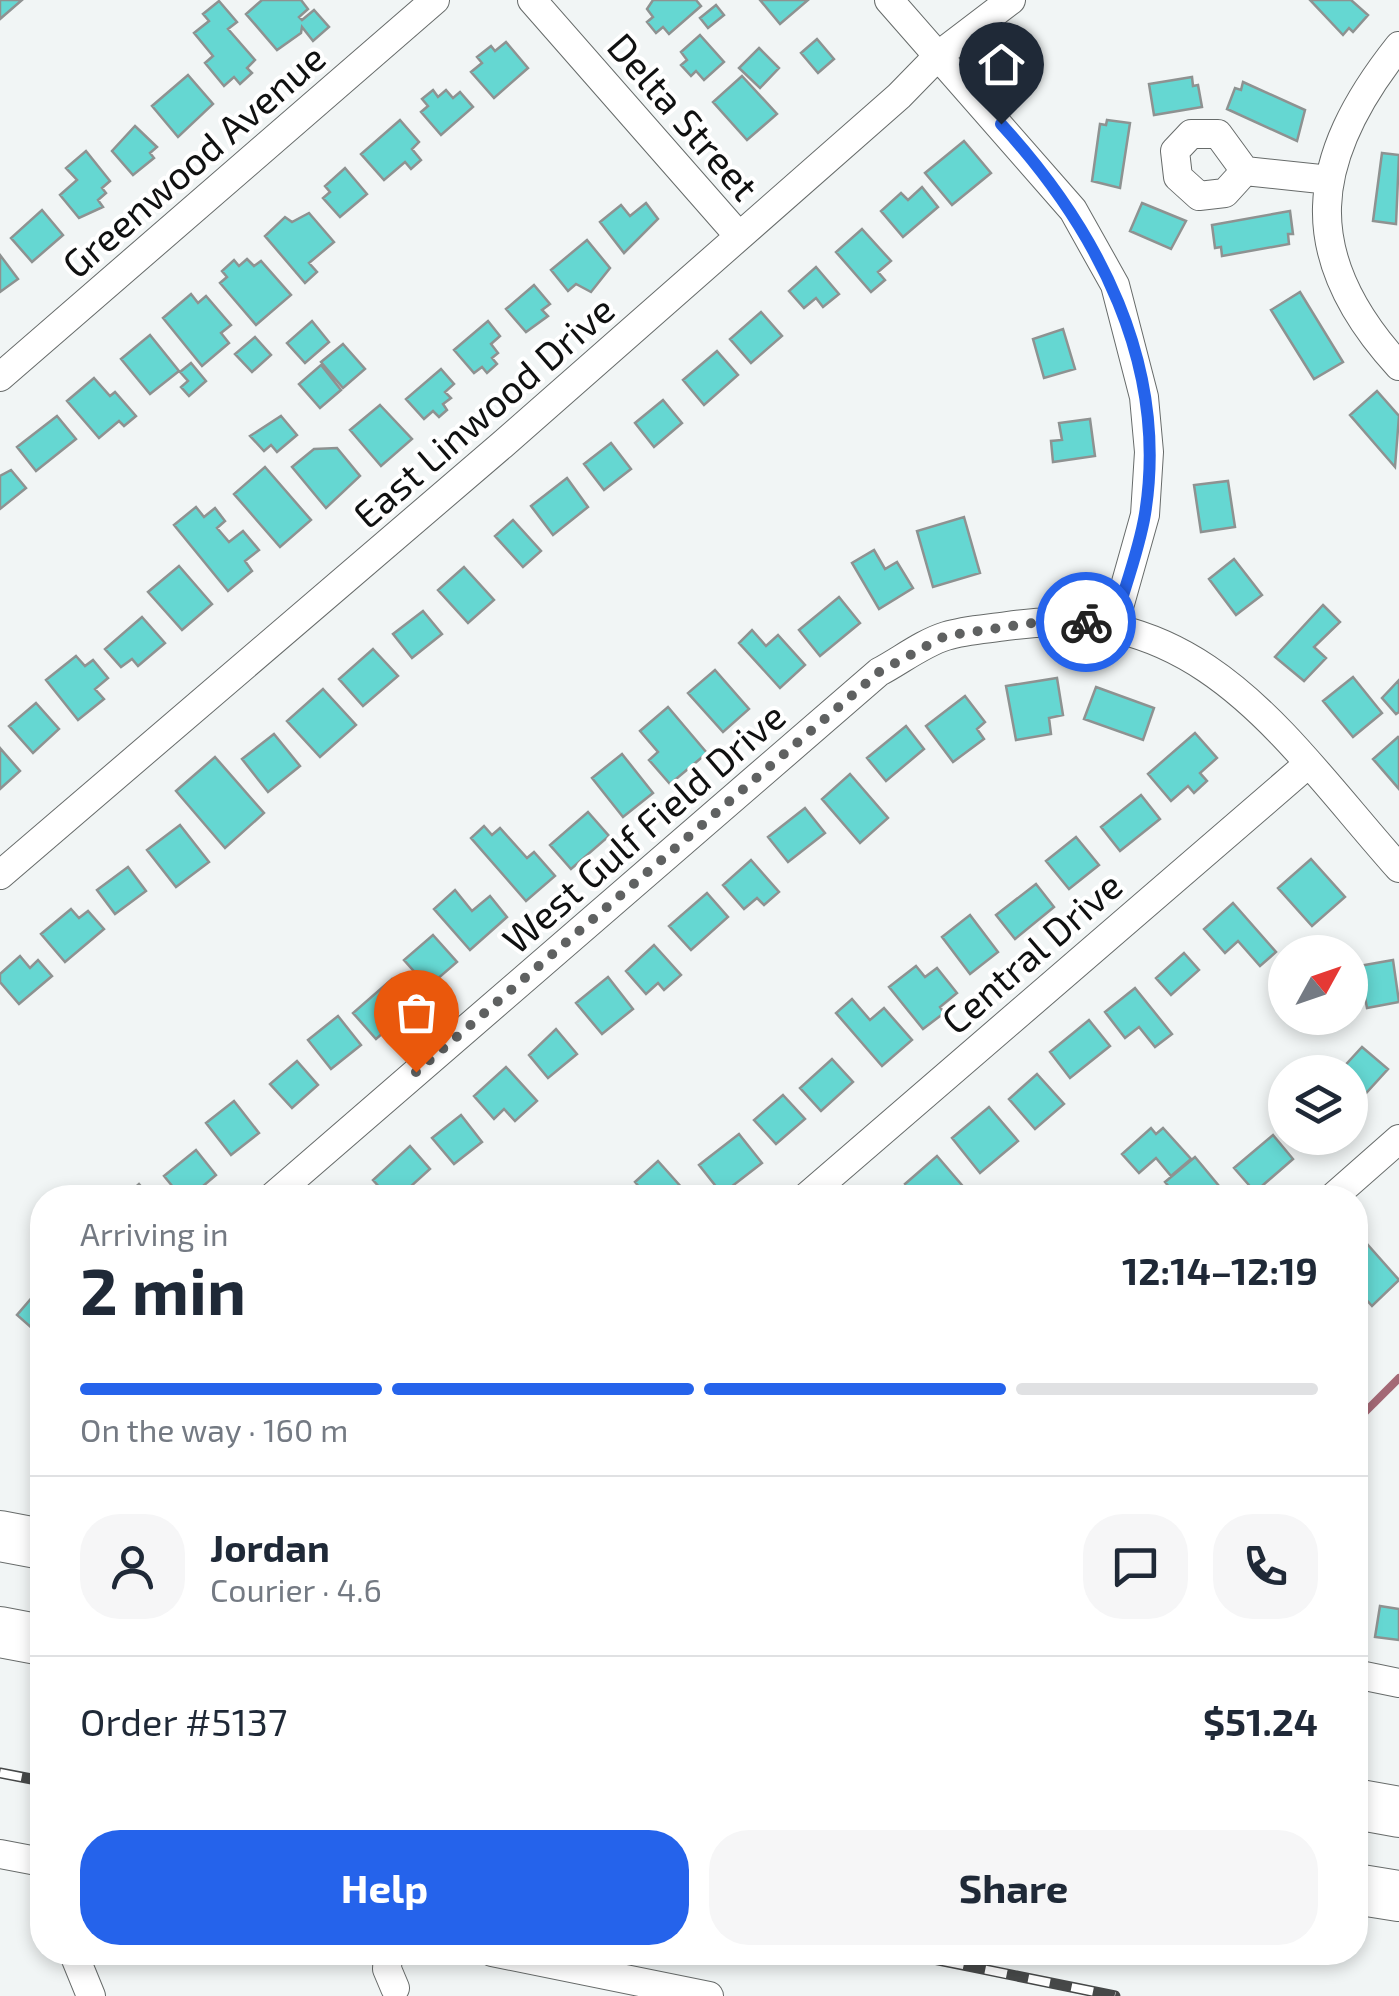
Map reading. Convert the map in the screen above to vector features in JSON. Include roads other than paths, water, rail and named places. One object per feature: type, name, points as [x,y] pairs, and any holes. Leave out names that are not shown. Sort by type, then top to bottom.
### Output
[{"type":"highway","points":[[0,1536],[30,1542]]},
{"type":"highway","points":[[0,1632],[30,1638]]},
{"type":"highway","points":[[1368,1806],[1399,1812]]},
{"type":"highway","points":[[1368,1890],[1399,1896]]},
{"type":"street","name":"Greenwood Avenue","points":[[0,376],[435,0]]},
{"type":"street","name":"Delta Street","points":[[532,0],[739,236]]},
{"type":"street","points":[[889,0],[1072,210],[1115,285],[1144,396],[1150,452],[1145,515],[1114,625],[1205,664],[1240,692],[1399,868]]},
{"type":"street","name":"East Linwood Drive","points":[[0,874],[739,236],[940,55],[1011,0]]},
{"type":"street","points":[[1399,46],[1368,84],[1336,145],[1326,199],[1332,260],[1351,305],[1399,366]]},
{"type":"street","points":[[1245,171],[1330,180]]},
{"type":"street","name":"West Gulf Field Drive","points":[[286,1185],[879,672],[945,636],[1039,622],[1114,625]]},
{"type":"street","name":"Central Drive","points":[[820,1185],[1307,765]]},
{"type":"street","points":[[1347,1185],[1399,1140]]},
{"type":"street","points":[[1368,1677],[1399,1683]]},
{"type":"street","points":[[0,1854],[30,1860]]},
{"type":"street","points":[[78,1965],[90,1996]]},
{"type":"street","points":[[387,1965],[395,1988]]},
{"type":"street","points":[[556,1965],[710,1996]]},
{"type":"waterway","points":[[1368,1409],[1399,1378]]},
{"type":"railway","points":[[0,1773],[30,1779]]},
{"type":"railway","points":[[963,1965],[1115,1996]]}]
